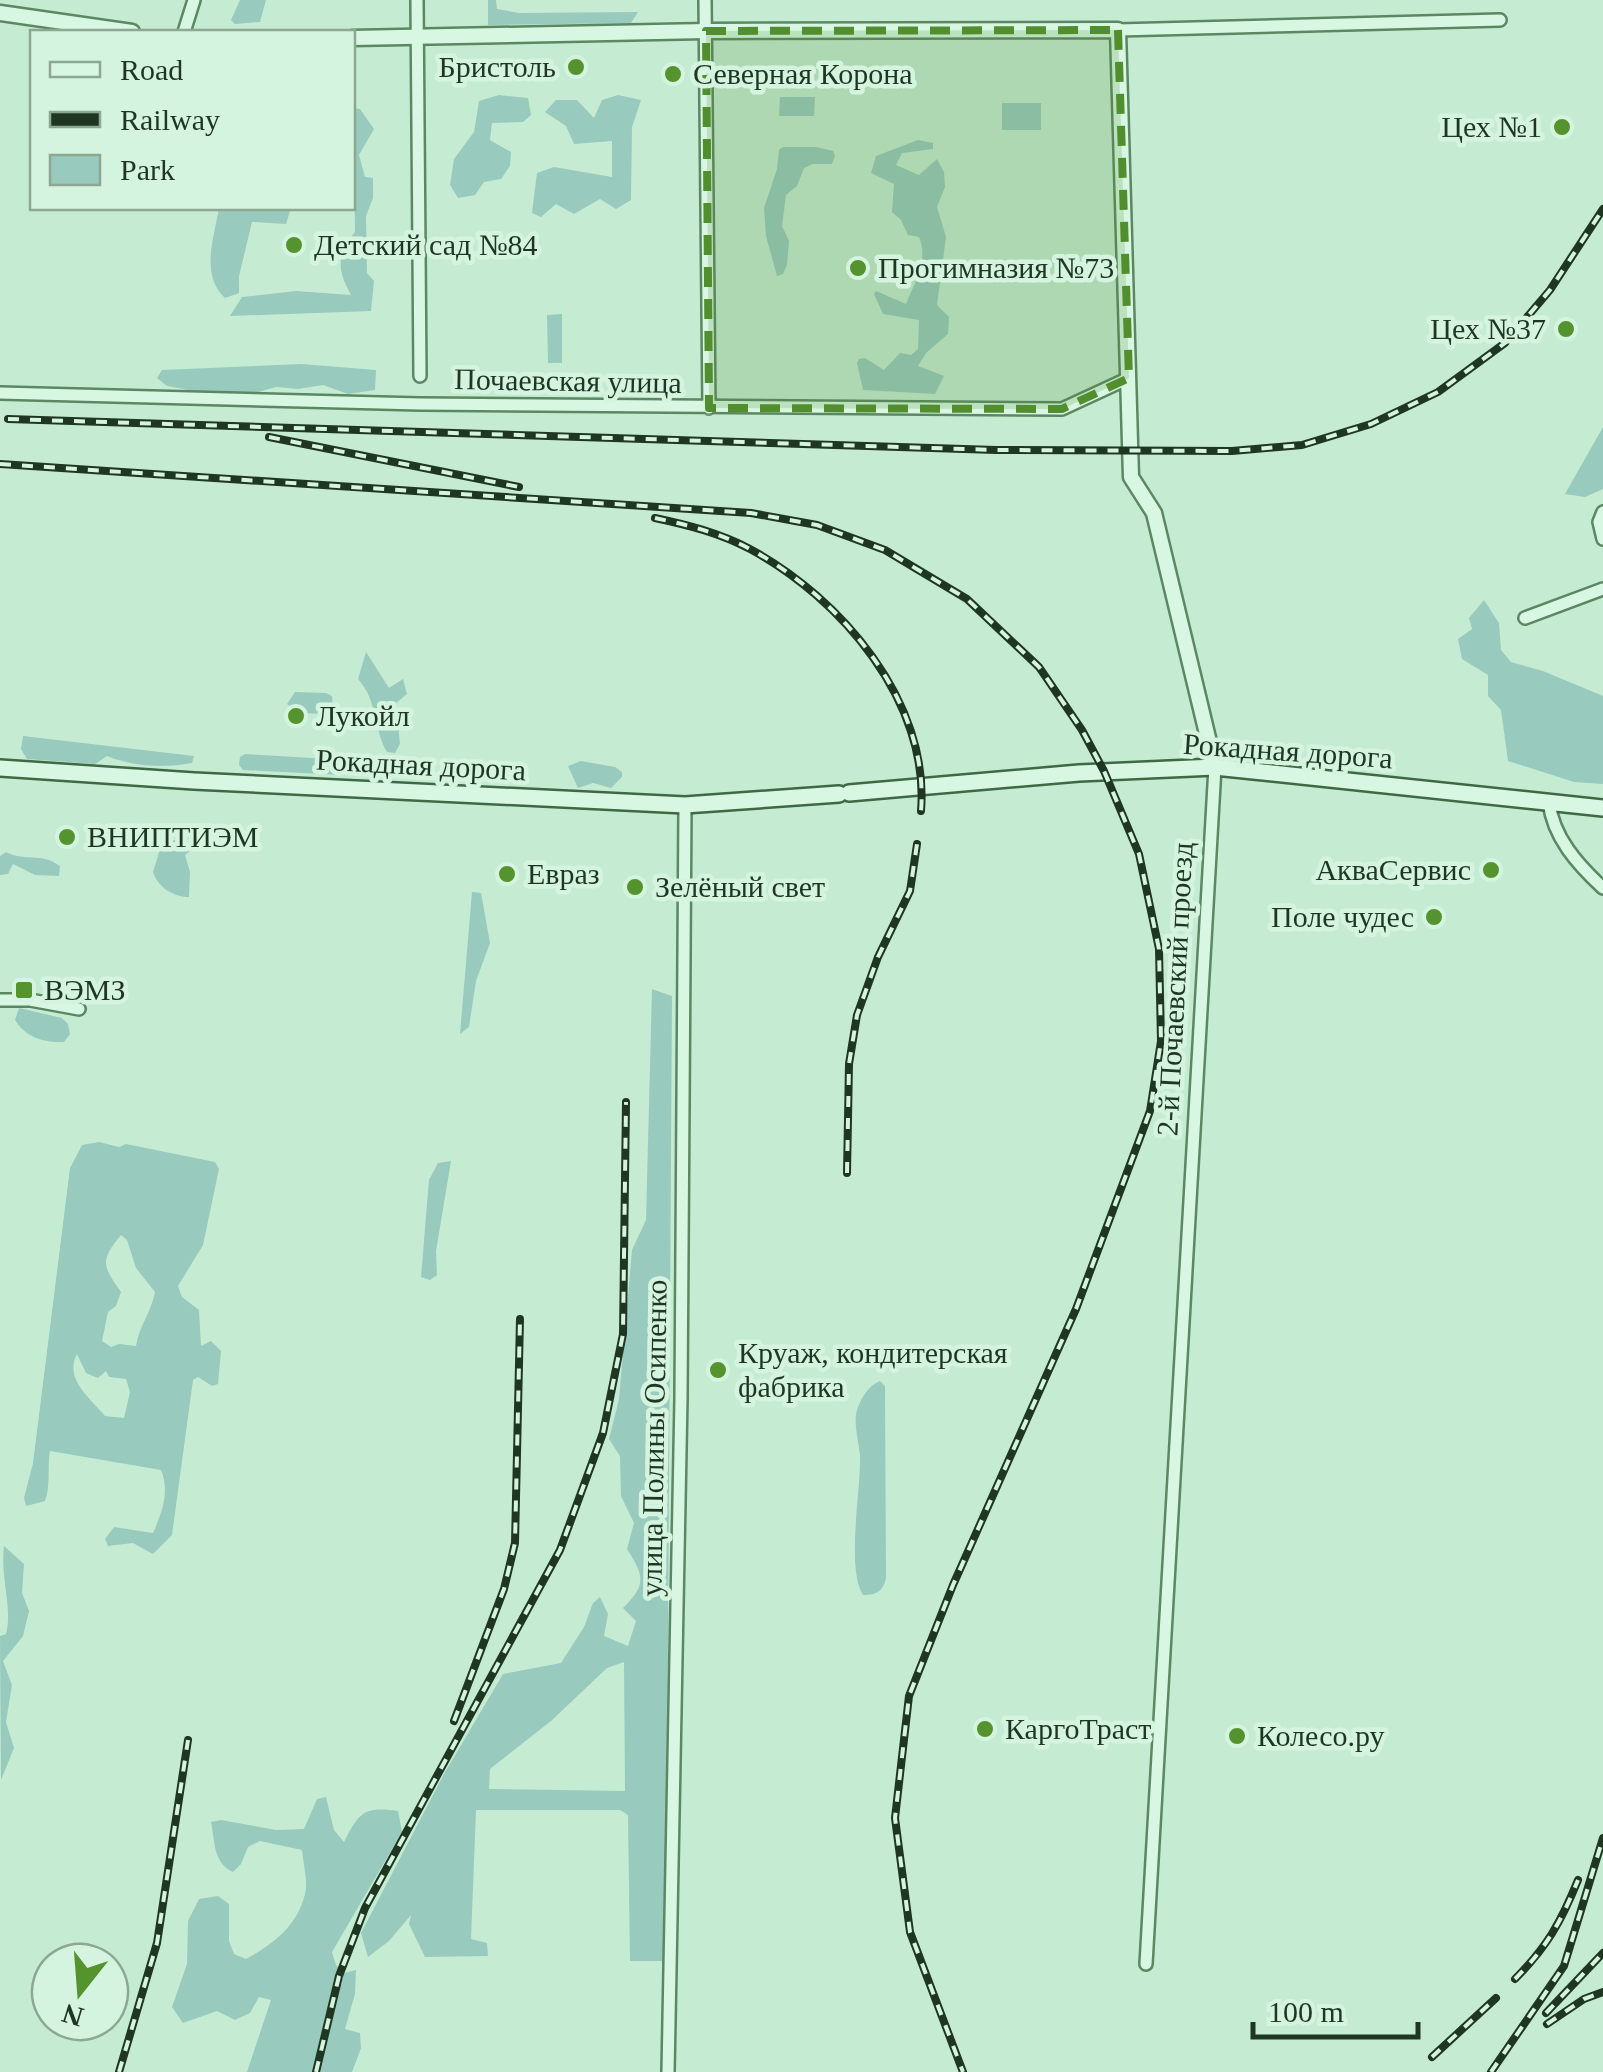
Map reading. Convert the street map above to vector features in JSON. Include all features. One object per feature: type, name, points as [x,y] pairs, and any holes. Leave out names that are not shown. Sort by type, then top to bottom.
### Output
[{"type":"main road","name":"Рокадная дорога","points":[[0,768],[685,805],[1079,772],[1216,767],[1603,808]]},
{"type":"street","points":[[185,30],[194,0]]},
{"type":"street","points":[[416,0],[420,376]]},
{"type":"street","points":[[705,0],[709,408]]},
{"type":"street","points":[[0,12],[119,30]]},
{"type":"street","points":[[355,38],[706,31],[1118,30],[1500,20]]},
{"type":"street","name":"2-й Почаевский проезд","points":[[1118,30],[1131,477],[1154,513],[1216,767],[1146,1964]]},
{"type":"street","name":"Почаевская улица","points":[[0,393],[709,408],[1062,409],[1129,378]]},
{"type":"street","points":[[1603,512],[1599,522],[1603,538]]},
{"type":"street","points":[[1525,618],[1603,589]]},
{"type":"street","points":[[1549,802],[1552,825],[1582,868],[1603,888]]},
{"type":"street","name":"улица Полины Осипенко","points":[[668,2072],[681,1398],[685,805]]},
{"type":"street","points":[[0,1000],[30,1000],[79,1009]]},
{"type":"highlighted area","points":[[1118,30],[1129,378],[1062,409],[709,408],[706,31]]},
{"type":"green space","points":[[240,0],[266,0],[260,22],[235,24],[231,20]]},
{"type":"green space","points":[[488,0],[496,0],[497,9],[519,13],[638,12],[631,23],[488,25]]},
{"type":"green space","points":[[499,95],[528,98],[531,115],[523,122],[492,123],[490,140],[511,152],[510,166],[501,179],[484,182],[475,195],[458,198],[450,185],[454,159],[474,132],[479,101]]},
{"type":"green space","points":[[618,95],[641,100],[632,127],[631,200],[616,209],[600,199],[574,214],[556,204],[541,217],[532,213],[537,173],[554,167],[612,177],[612,141],[574,144],[566,126],[545,112],[556,100],[577,100],[594,118],[602,100]]},
{"type":"green space","points":[[780,97],[815,97],[814,116],[779,116]]},
{"type":"green space","points":[[1002,103],[1041,103],[1041,130],[1002,130]]},
{"type":"green space","points":[[355,108],[360,109],[374,129],[359,155],[365,177],[373,178],[373,198],[366,216],[367,273],[374,281],[371,311],[230,316],[242,297],[296,291],[351,295],[341,263],[344,248],[355,232]]},
{"type":"green space","points":[[918,140],[933,143],[933,149],[902,153],[896,165],[919,175],[937,159],[944,172],[945,187],[937,207],[946,237],[937,305],[949,317],[948,334],[926,353],[918,366],[944,376],[935,394],[863,390],[859,359],[865,358],[884,370],[900,353],[911,355],[918,349],[919,320],[883,314],[874,294],[876,291],[906,304],[919,272],[922,246],[919,237],[908,235],[892,212],[894,184],[871,173],[876,156]]},
{"type":"green space","points":[[783,147],[816,147],[833,151],[835,156],[832,164],[804,168],[797,186],[786,195],[782,226],[789,241],[787,265],[783,274],[777,276],[766,236],[764,208]]},
{"type":"green space","points":[[219,210],[290,210],[286,224],[252,222],[239,276],[239,293],[225,298],[217,289],[211,267]]},
{"type":"green space","points":[[562,314],[562,363],[548,363],[547,315]]},
{"type":"green space","points":[[301,364],[376,370],[375,390],[348,394],[323,385],[276,387],[250,394],[205,393],[167,386],[157,378],[162,370]]},
{"type":"green space","points":[[1603,427],[1603,489],[1585,497],[1565,494]]},
{"type":"green space","points":[[1484,600],[1499,623],[1501,650],[1511,662],[1603,696],[1603,784],[1574,782],[1508,761],[1501,710],[1488,696],[1488,675],[1462,659],[1458,639],[1472,629],[1469,618]]},
{"type":"green space","points":[[366,652],[389,688],[403,679],[407,694],[396,703],[400,744],[395,753],[387,752],[369,696],[358,679]]},
{"type":"green space","points":[[295,692],[326,693],[332,696],[333,707],[325,714],[300,713],[287,704]]},
{"type":"green space","points":[[23,736],[194,756],[192,763],[160,766],[107,756],[95,764],[27,759],[21,749]]},
{"type":"green space","points":[[245,754],[361,761],[367,766],[361,776],[243,770],[240,757]]},
{"type":"green space","points":[[581,761],[615,767],[622,777],[611,788],[593,783],[578,788],[568,766]]},
{"type":"green space","points":[[174,840],[200,848],[195,847],[185,855],[190,872],[189,897],[167,890],[153,872],[160,849]]},
{"type":"green space","points":[[6,852],[53,862],[60,866],[59,876],[35,875],[13,864],[8,874],[0,875],[0,856]]},
{"type":"green space","points":[[472,892],[481,893],[490,943],[476,981],[469,1027],[460,1034]]},
{"type":"green space","points":[[652,989],[672,996],[666,1961],[630,1961],[628,1815],[620,1810],[476,1810],[471,1939],[487,1943],[488,1956],[425,1957],[409,1924],[411,1915],[389,1941],[368,1957],[361,1933],[444,1774],[503,1674],[561,1663],[600,1597],[608,1614],[604,1636],[628,1646],[636,1621],[623,1608],[639,1587],[640,1574],[627,1549],[634,1523],[621,1496],[620,1456],[609,1439],[619,1399],[632,1250],[646,1220]],"holes":[[[624,1662],[625,1791],[489,1789],[490,1769],[551,1721],[607,1668]]]},
{"type":"green space","points":[[19,1008],[62,1018],[70,1034],[64,1042],[30,1035],[15,1020]]},
{"type":"green space","points":[[126,1144],[215,1162],[219,1169],[203,1245],[178,1286],[182,1297],[199,1310],[201,1346],[211,1341],[221,1351],[218,1384],[212,1386],[198,1377],[193,1380],[172,1535],[153,1554],[133,1543],[108,1546],[105,1539],[114,1527],[153,1533],[165,1494],[161,1470],[50,1451],[45,1501],[26,1506],[24,1498],[33,1463],[70,1168],[82,1145]],"holes":[[[121,1235],[127,1240],[136,1268],[155,1292],[136,1346],[111,1347],[102,1341],[108,1312],[116,1306],[121,1292],[106,1263],[109,1251]],[[77,1354],[86,1373],[98,1378],[106,1371],[109,1377],[126,1379],[130,1392],[124,1418],[105,1416],[80,1387],[74,1372]]]},
{"type":"green space","points":[[451,1161],[436,1251],[437,1275],[430,1280],[421,1277],[429,1180],[438,1163]]},
{"type":"green space","points":[[880,1381],[885,1386],[886,1578],[878,1592],[863,1595],[855,1567],[860,1456],[856,1415],[866,1392]]},
{"type":"green space","points":[[4,1546],[24,1564],[22,1593],[29,1611],[23,1636],[3,1661],[12,1685],[6,1722],[14,1748],[1,1780],[0,1636],[6,1634],[8,1614]]},
{"type":"green space","points":[[326,1797],[334,1830],[344,1842],[358,1818],[369,1811],[398,1811],[402,1832],[332,1952],[344,1973],[356,1970],[355,1994],[345,2029],[360,2033],[361,2048],[352,2072],[247,2072],[271,2000],[259,1997],[250,2013],[235,2020],[217,2011],[183,2023],[172,2007],[187,1964],[188,1921],[199,1899],[218,1896],[229,1904],[229,1941],[234,1954],[246,1959],[256,1953],[284,1932],[298,1913],[306,1889],[302,1850],[260,1841],[248,1847],[233,1872],[218,1857],[211,1822],[221,1820],[276,1830],[304,1829],[317,1799]]},
{"type":"railway","points":[[8,419],[996,450],[1232,451],[1302,445],[1371,424],[1438,392],[1505,343],[1550,290],[1603,209]]},
{"type":"railway","points":[[269,437],[519,487]]},
{"type":"railway","points":[[0,464],[751,513],[817,525],[885,550],[967,599],[1039,667],[1082,730],[1139,854],[1159,949],[1161,1041],[1150,1111],[1076,1309],[953,1585],[909,1696],[895,1818],[910,1932],[963,2072]]},
{"type":"railway","points":[[655,518],[704,530],[750,549],[816,595],[846,625],[895,693],[911,731],[920,770],[921,811]]},
{"type":"railway","points":[[847,1173],[849,1064],[857,1015],[878,957],[910,891],[917,844]]},
{"type":"railway","points":[[316,2072],[339,1976],[365,1908],[560,1550],[603,1433],[623,1334],[626,1102]]},
{"type":"railway","points":[[454,1721],[504,1589],[515,1543],[520,1319]]},
{"type":"railway","points":[[119,2072],[157,1943],[188,1740]]},
{"type":"railway","points":[[1491,2072],[1564,1966],[1603,1838]]},
{"type":"railway","points":[[1515,1979],[1552,1933],[1578,1880]]},
{"type":"railway","points":[[1546,2013],[1603,1953]]},
{"type":"railway","points":[[1547,2024],[1584,1999],[1603,1992]]},
{"type":"railway","points":[[1432,2057],[1496,1998]]},
{"type":"place","name":"Бристоль","points":[[576,67]]},
{"type":"place","name":"Северная Корона","points":[[673,74]]},
{"type":"place","name":"Цех №1","points":[[1562,127]]},
{"type":"place","name":"Детский сад №84","points":[[294,245]]},
{"type":"place","name":"Прогимназия №73","points":[[858,268]]},
{"type":"place","name":"Цех №37","points":[[1566,329]]},
{"type":"place","name":"Лукойл","points":[[296,716]]},
{"type":"place","name":"ВНИПТИЭМ","points":[[67,837]]},
{"type":"place","name":"АкваСервис","points":[[1491,870]]},
{"type":"place","name":"Евраз","points":[[507,874]]},
{"type":"place","name":"Зелёный свет","points":[[635,887]]},
{"type":"place","name":"Поле чудес","points":[[1434,917]]},
{"type":"place","name":"ВЭМЗ","points":[[24,990]]},
{"type":"place","name":"Круаж, кондитерская фабрика","points":[[718,1370]]},
{"type":"place","name":"КаргоТраст","points":[[985,1729]]},
{"type":"place","name":"Колесо.ру","points":[[1237,1736]]}]
